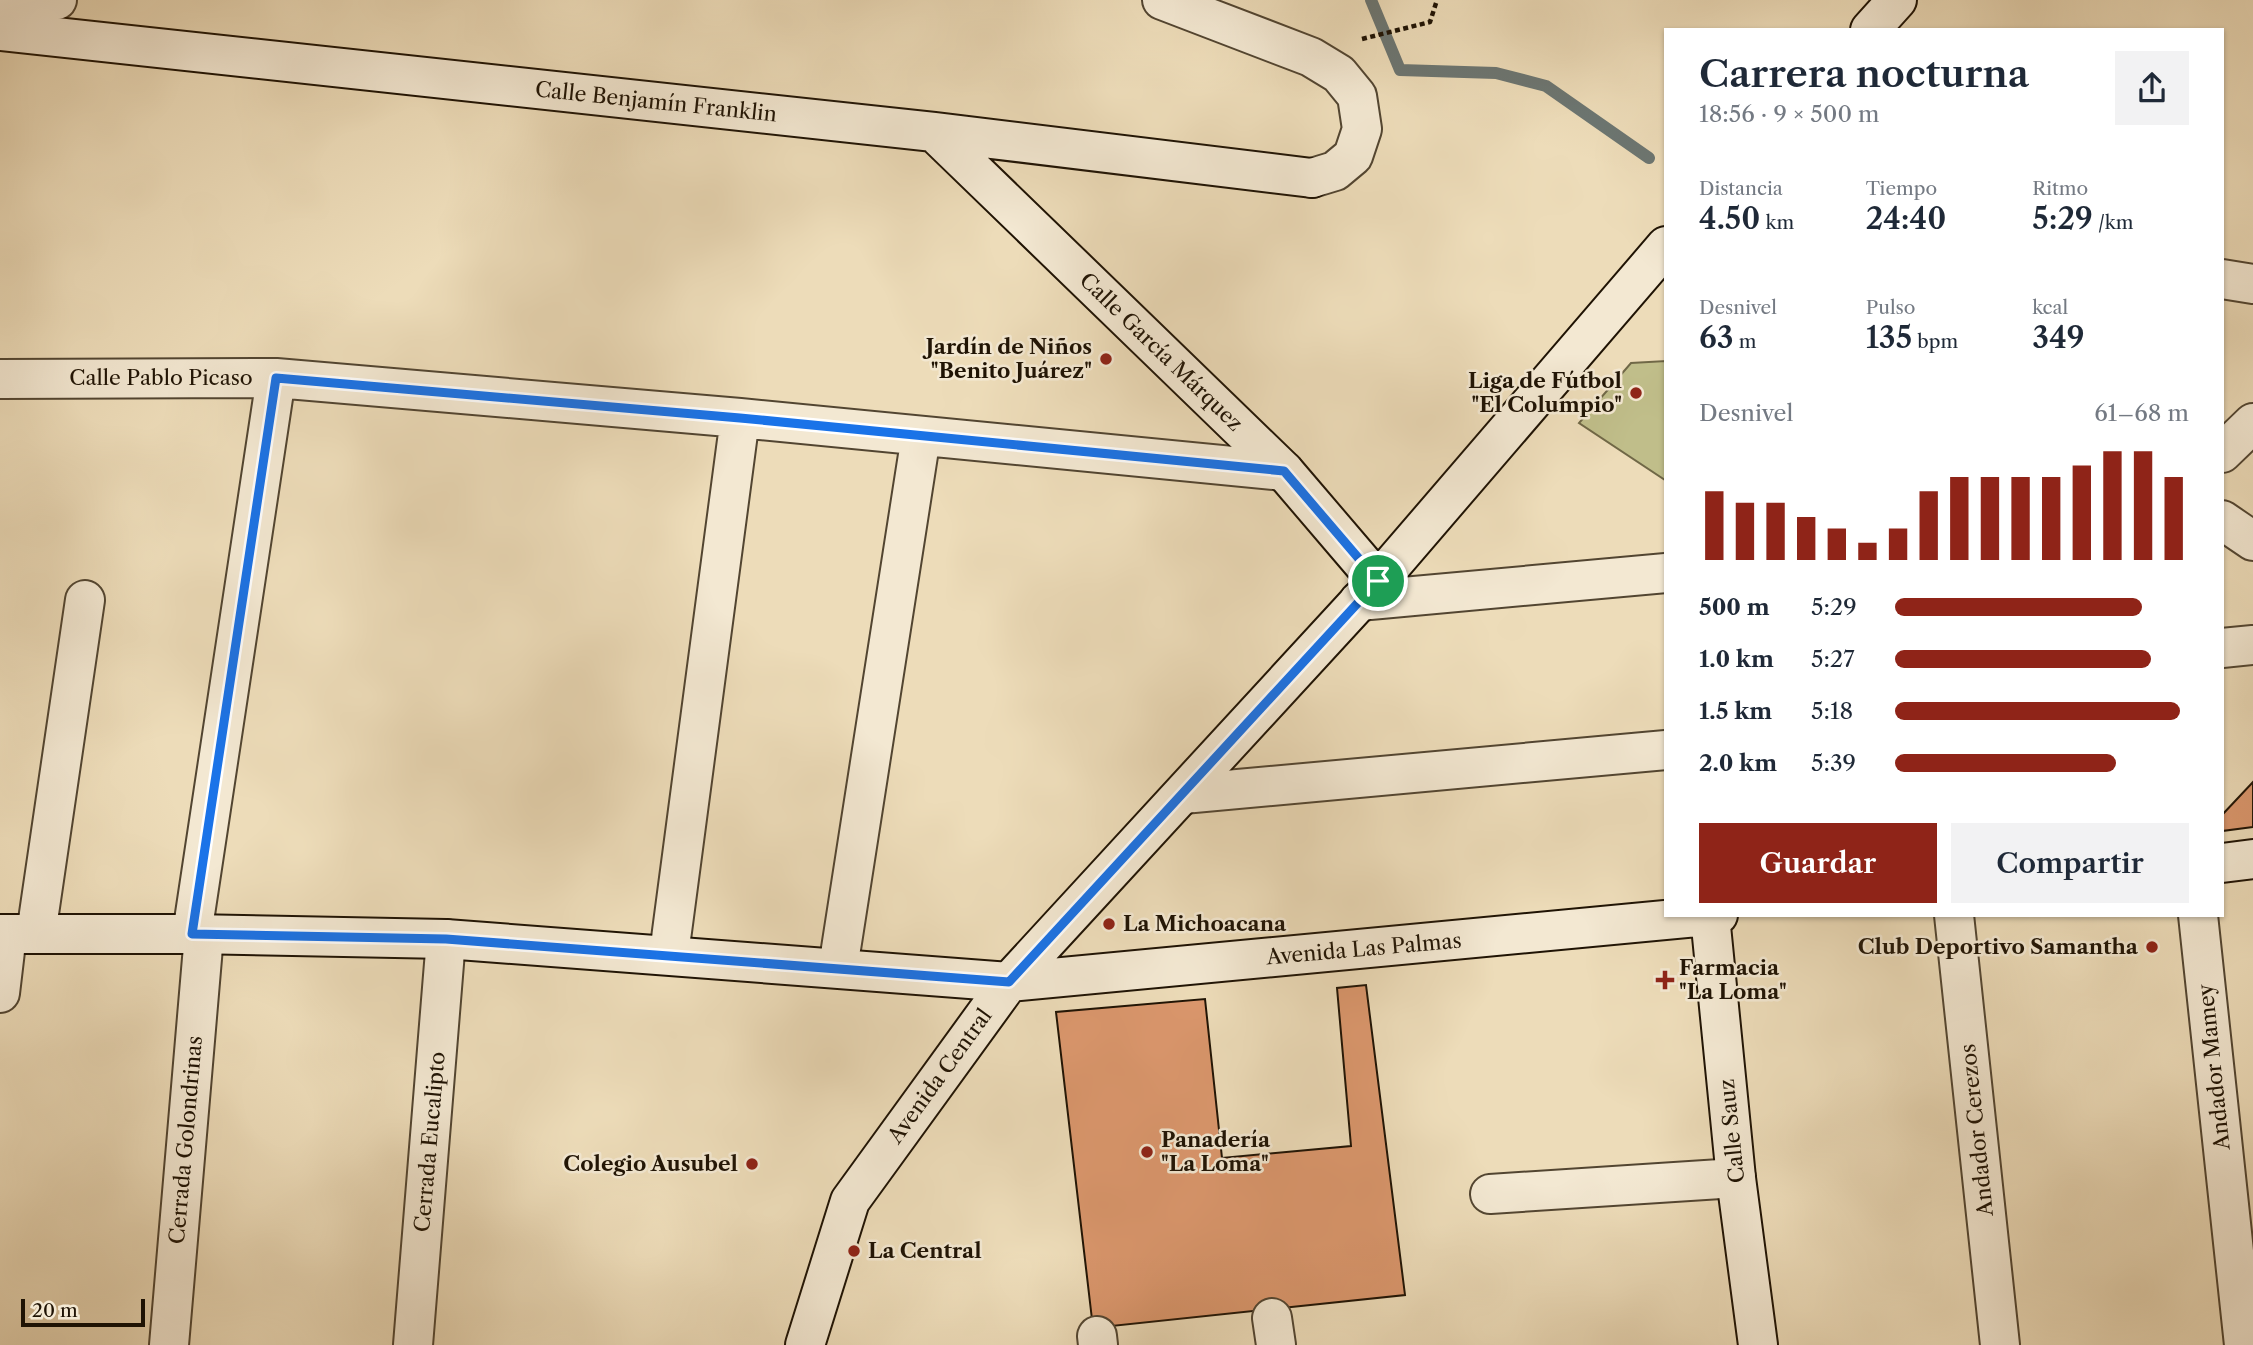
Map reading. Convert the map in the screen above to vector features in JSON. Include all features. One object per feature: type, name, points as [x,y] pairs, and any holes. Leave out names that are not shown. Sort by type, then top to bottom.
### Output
[{"type":"street","points":[[0,7],[57,0]]},
{"type":"street","name":"Calle Benjamín Franklin","points":[[0,31],[934,132],[1312,178],[1335,171],[1353,156],[1362,129],[1357,96],[1339,74],[1311,57],[1162,0]]},
{"type":"street","points":[[1872,28],[1898,0]]},
{"type":"street","name":"Calle García Márquez","points":[[934,132],[1284,471],[1369,591]]},
{"type":"street","name":"Avenida Central","points":[[805,1345],[850,1201],[1009,982],[1369,591],[1663,253]]},
{"type":"street","points":[[2224,279],[2253,284]]},
{"type":"street","name":"Calle Pablo Picaso","points":[[0,379],[276,378],[740,418],[1284,471]]},
{"type":"street","name":"Cerrada Golondrinas","points":[[169,1345],[198,934],[276,378]]},
{"type":"street","points":[[669,954],[740,418]]},
{"type":"street","points":[[2224,451],[2253,423]]},
{"type":"street","points":[[838,968],[921,436]]},
{"type":"street","points":[[2224,521],[2253,541]]},
{"type":"street","points":[[1369,591],[1664,573]]},
{"type":"street","points":[[0,993],[85,600]]},
{"type":"street","points":[[2224,648],[2253,645]]},
{"type":"street","points":[[1183,794],[1664,750]]},
{"type":"street","points":[[2224,863],[2253,859]]},
{"type":"street","name":"Avenida Las Palmas","points":[[14,934],[198,934],[446,939],[1009,982],[1703,917]]},
{"type":"street","name":"Calle Sauz","points":[[1714,917],[1736,1178],[1758,1345]]},
{"type":"street","name":"Andador Cerezos","points":[[1954,917],[2000,1345]]},
{"type":"street","name":"Andador Mamey","points":[[2198,917],[2244,1345]]},
{"type":"street","name":"Cerrada Eucalipto","points":[[413,1345],[446,939]]},
{"type":"street","points":[[1490,1194],[1736,1178]]},
{"type":"path","points":[[1355,41],[1430,22],[1437,0]]},
{"type":"shaded area","name":"Liga de Fútbol \"El Columpio\"","points":[[1664,361],[1664,479],[1579,423],[1631,363]]},
{"type":"building","points":[[2253,782],[2253,827],[2224,831],[2224,813]]},
{"type":"building","name":"Panadería \"La Loma\"","points":[[1366,985],[1405,1295],[1093,1328],[1056,1012],[1205,999],[1222,1158],[1351,1146],[1337,988]]},
{"type":"waterway","points":[[1371,0],[1400,70],[1496,73],[1546,86],[1649,158]]},
{"type":"place","name":"Jardín de Niños \"Benito Juárez\"","points":[[1106,359]]},
{"type":"place","name":"Liga de Fútbol \"El Columpio\"","points":[[1636,393]]},
{"type":"place","name":"La Michoacana","points":[[1109,924]]},
{"type":"place","name":"Club Deportivo Samantha","points":[[2152,947]]},
{"type":"place","name":"Farmacia \"La Loma\"","points":[[1665,980]]},
{"type":"place","name":"Panadería \"La Loma\"","points":[[1147,1152]]},
{"type":"place","name":"Colegio Ausubel","points":[[752,1164]]},
{"type":"place","name":"La Central","points":[[854,1251]]},
{"type":"route","points":[[276,378],[740,418],[1284,471],[1378,581],[1009,982],[446,939],[192,934],[276,378]]}]
